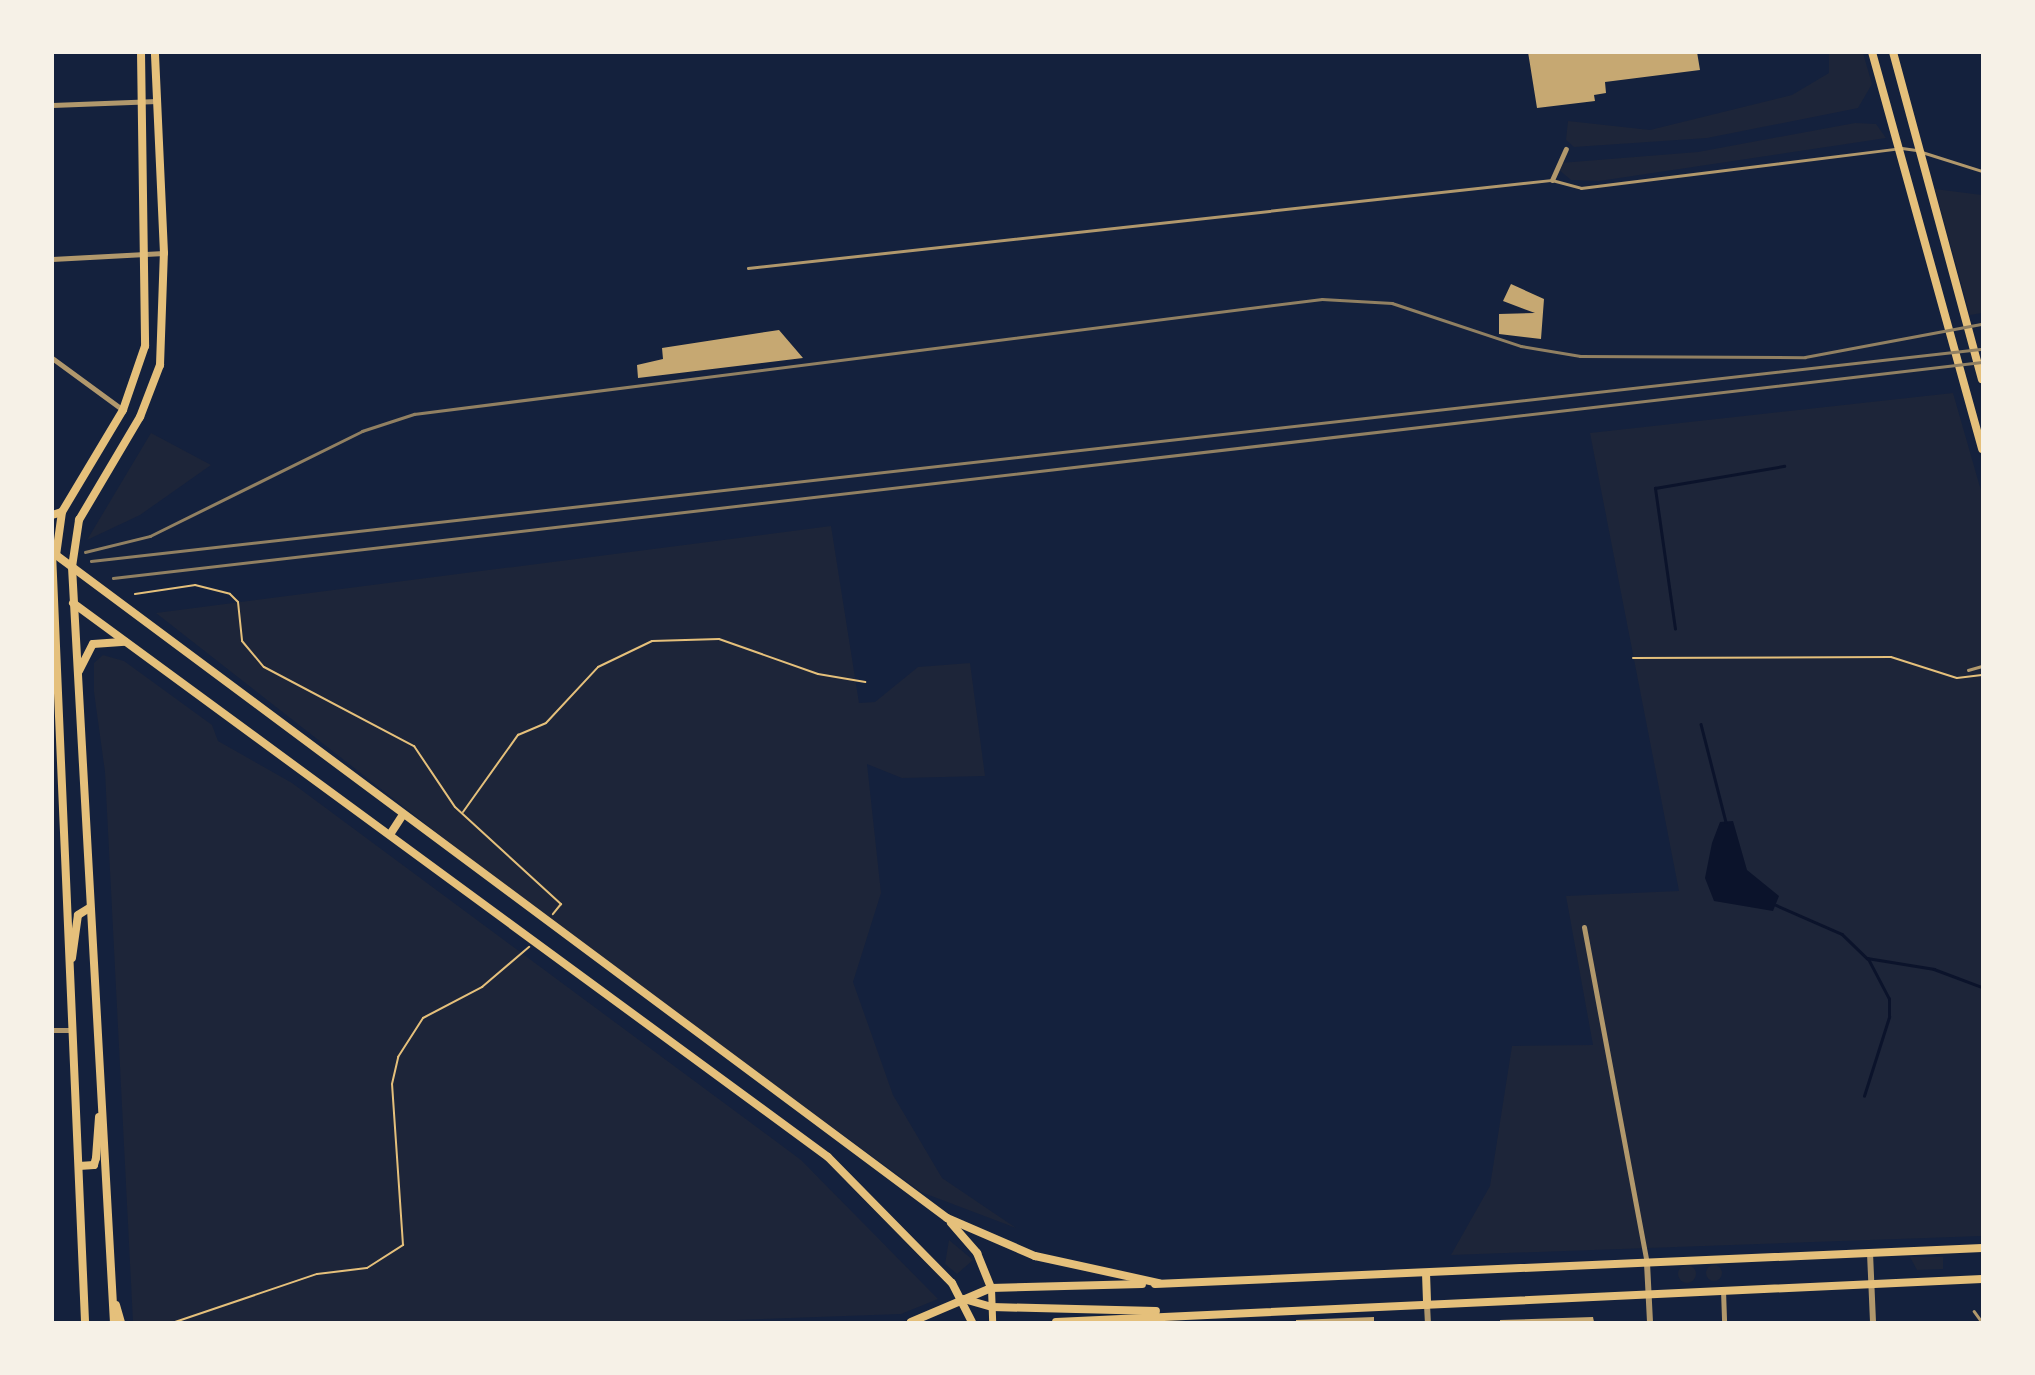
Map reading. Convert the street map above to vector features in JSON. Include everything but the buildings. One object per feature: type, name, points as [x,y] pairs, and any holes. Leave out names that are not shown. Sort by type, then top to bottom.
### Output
[{"type":"main road","points":[[85,1322],[55,656],[57,619],[54,554],[62,512],[123,410],[145,346],[149,255],[141,52]]},
{"type":"main road","points":[[114,1322],[76,681],[72,542],[140,417],[163,341],[163,253],[155,52]]},
{"type":"main road","points":[[1872,52],[1983,449]]},
{"type":"main road","points":[[1893,52],[1983,379]]},
{"type":"main road","points":[[123,410],[140,417]]},
{"type":"main road","points":[[52,515],[62,512]]},
{"type":"main road","points":[[54,554],[402,816],[947,1218],[977,1253],[991,1288],[992,1322]]},
{"type":"main road","points":[[54,589],[391,833],[828,1157],[964,1298],[972,1322]]},
{"type":"main road","points":[[76,681],[93,644],[125,642]]},
{"type":"main road","points":[[391,833],[402,816]]},
{"type":"main road","points":[[70,961],[79,942],[78,915],[89,908]]},
{"type":"main road","points":[[79,1167],[96,1158],[101,1109]]},
{"type":"main road","points":[[947,1218],[1035,1256],[1159,1283]]},
{"type":"main road","points":[[911,1322],[991,1288],[1426,1273],[1983,1248]]},
{"type":"main road","points":[[1426,1273],[1427,1305]]},
{"type":"main road","points":[[1056,1322],[1203,1312],[1427,1305],[1983,1279]]},
{"type":"main road","points":[[112,1289],[121,1322]]},
{"type":"main road","points":[[964,1298],[992,1307],[1203,1312]]},
{"type":"street","points":[[52,105],[157,100]]},
{"type":"street","points":[[1552,180],[1566,149]]},
{"type":"street","points":[[52,259],[163,253]]},
{"type":"street","points":[[52,358],[123,410]]},
{"type":"street","points":[[1584,927],[1647,1263],[1650,1322]]},
{"type":"street","points":[[52,1030],[73,1030]]},
{"type":"street","points":[[1870,1253],[1873,1322]]},
{"type":"street","points":[[1723,1290],[1724,1322]]},
{"type":"street","points":[[1427,1305],[1428,1322]]},
{"type":"street","points":[[1203,1312],[1204,1322]]},
{"type":"lane","points":[[748,268],[1552,180],[1581,188],[1907,147],[1983,171]]},
{"type":"lane","points":[[1968,670],[1983,666]]},
{"type":"lane","points":[[1974,1311],[1982,1322]]},
{"type":"path","points":[[135,594],[195,585],[230,594],[238,602],[242,641],[264,667],[414,746],[462,813],[561,904],[551,917]]},
{"type":"path","points":[[462,813],[518,735],[546,723],[598,667],[652,641],[719,639],[818,674],[865,682]]},
{"type":"path","points":[[1633,658],[1891,657],[1957,678],[1983,676]]},
{"type":"path","points":[[175,1322],[317,1274],[367,1268],[403,1245],[392,1084],[398,1057],[424,1018],[482,987],[527,950]]},
{"type":"shaded area","points":[[1829,53],[1863,53],[1872,84],[1858,108],[1707,138],[1574,147],[1566,140],[1568,121],[1650,130],[1792,95],[1829,73]]},
{"type":"shaded area","points":[[1855,123],[1876,124],[1886,138],[1599,181],[1571,180],[1558,169],[1560,163],[1698,152]]},
{"type":"shaded area","points":[[1935,189],[1982,195],[1982,313],[1970,315]]},
{"type":"shaded area","points":[[1953,393],[1982,494],[1982,1236],[1451,1255],[1490,1186],[1512,1046],[1593,1045],[1566,896],[1679,891],[1590,433]]},
{"type":"shaded area","points":[[151,433],[211,465],[140,515],[87,540]]},
{"type":"shaded area","points":[[831,526],[859,703],[875,702],[918,667],[970,663],[985,776],[902,778],[867,764],[881,893],[853,982],[893,1095],[942,1178],[1016,1228],[921,1192],[537,911],[156,613]]},
{"type":"shaded area","points":[[103,655],[124,661],[212,725],[218,741],[292,783],[801,1160],[938,1299],[901,1314],[679,1322],[133,1322],[105,772],[94,692],[94,663]]},
{"type":"shaded area","points":[[1733,821],[1747,870],[1779,896],[1773,911],[1714,901],[1705,878],[1712,843],[1720,822]]},
{"type":"shaded area","points":[[949,1240],[973,1260],[957,1274],[945,1264]]},
{"type":"shaded area","points":[[1910,1257],[1943,1257],[1943,1269],[1917,1270]]},
{"type":"shaded area","points":[[1687,1265],[1693,1268],[1696,1274],[1693,1280],[1687,1283],[1681,1280],[1678,1274],[1681,1268]]},
{"type":"shaded area","points":[[1714,1265],[1720,1267],[1720,1279],[1714,1281],[1708,1279],[1706,1273],[1708,1267]]},
{"type":"waterway","points":[[1675,629],[1655,488],[1784,466]]},
{"type":"waterway","points":[[1701,724],[1726,822]]},
{"type":"waterway","points":[[1776,905],[1842,934],[1867,958],[1934,969],[1982,987]]},
{"type":"waterway","points":[[1864,1096],[1889,1017],[1889,999],[1868,959]]},
{"type":"railway","points":[[85,552],[150,536],[362,431],[414,414],[1322,299],[1392,303],[1521,346],[1580,356],[1805,357],[1982,324]]},
{"type":"railway","points":[[91,561],[1982,349]]},
{"type":"railway","points":[[113,578],[1982,362]]}]
